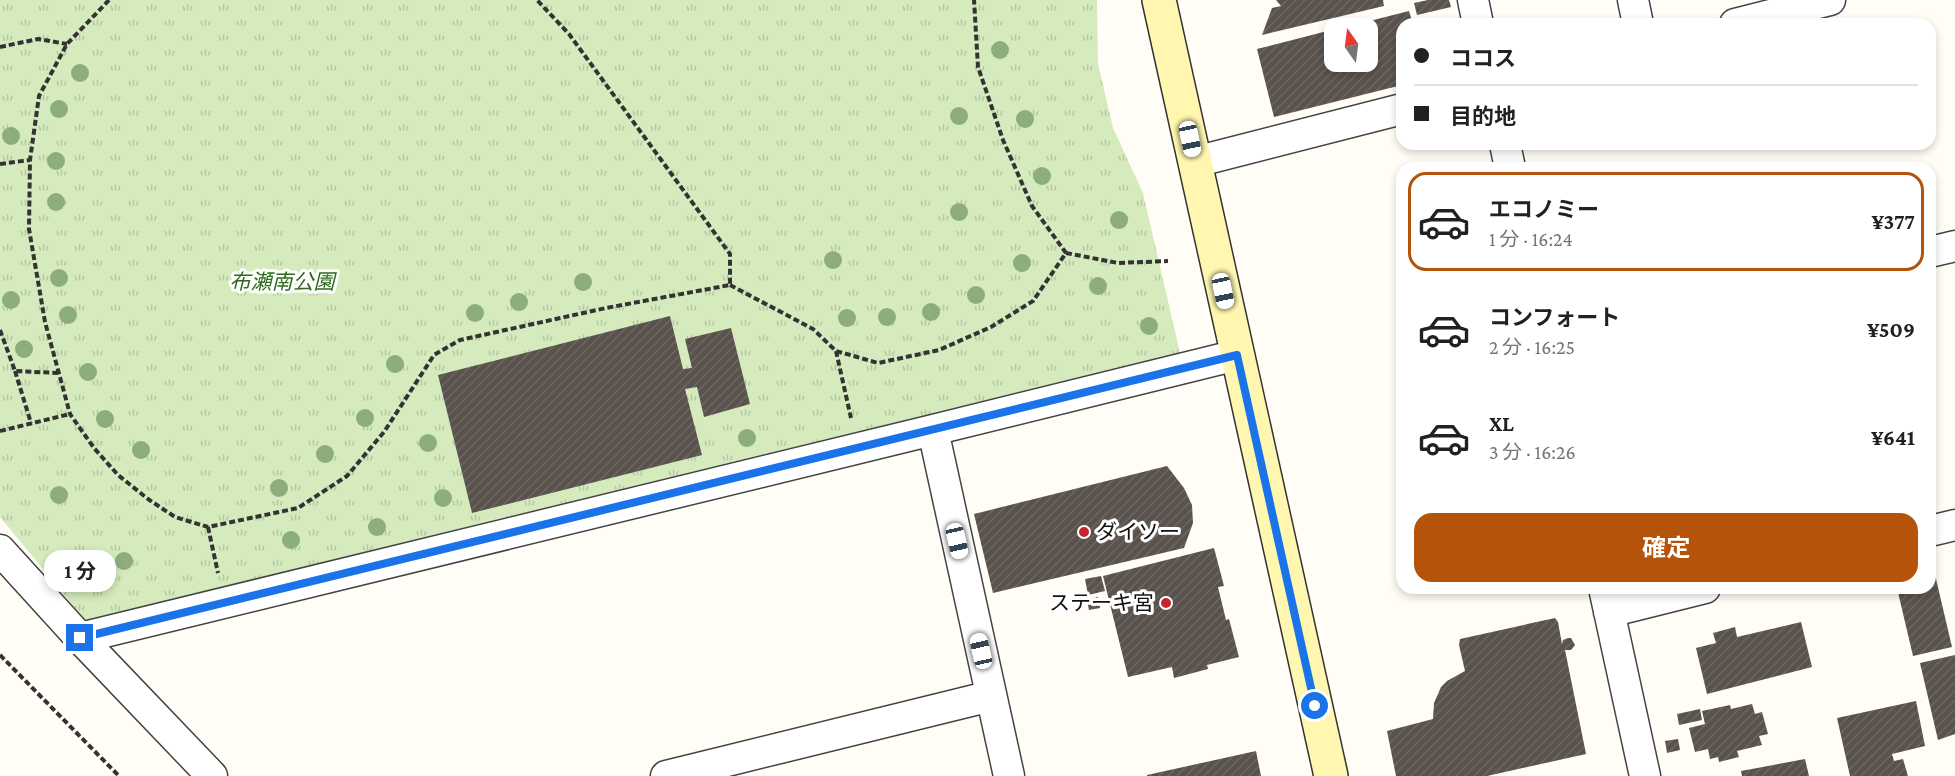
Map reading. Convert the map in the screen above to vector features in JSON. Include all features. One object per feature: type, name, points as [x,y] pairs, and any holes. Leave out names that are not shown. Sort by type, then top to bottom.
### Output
[{"type":"street","points":[[1159,0],[1331,776]]},
{"type":"street","points":[[1473,0],[1477,18]]},
{"type":"street","points":[[1632,0],[1636,18]]},
{"type":"street","points":[[1760,18],[1830,0]]},
{"type":"street","points":[[1195,162],[1396,111]]},
{"type":"street","points":[[1936,251],[1955,246]]},
{"type":"street","points":[[80,638],[867,439],[933,430],[1237,355]]},
{"type":"street","points":[[933,430],[1009,776]]},
{"type":"street","points":[[1936,530],[1955,525]]},
{"type":"street","points":[[0,550],[80,638],[212,776]]},
{"type":"street","points":[[1645,776],[1606,600],[1656,594]]},
{"type":"street","points":[[666,776],[991,696]]},
{"type":"path","points":[[108,0],[67,44],[39,96],[30,160],[29,229],[45,322],[70,414],[94,448],[118,475],[175,517],[208,527],[298,508],[347,476],[384,432],[434,355],[460,340],[606,308],[730,285],[813,329],[836,351],[867,439]]},
{"type":"path","points":[[537,0],[569,34],[730,254],[730,285]]},
{"type":"path","points":[[974,0],[978,67],[1003,140],[1032,206],[1066,253],[1118,263],[1168,261]]},
{"type":"path","points":[[0,47],[38,39],[67,44]]},
{"type":"path","points":[[0,164],[30,160]]},
{"type":"path","points":[[836,351],[878,363],[939,350],[991,327],[1033,301],[1066,253]]},
{"type":"path","points":[[0,330],[32,423]]},
{"type":"path","points":[[15,371],[59,373]]},
{"type":"path","points":[[0,431],[70,414]]},
{"type":"path","points":[[208,527],[225,603]]},
{"type":"path","points":[[0,655],[119,776]]},
{"type":"green space","name":"布瀬南公園","points":[[0,0],[1097,0],[1098,64],[1113,128],[1143,193],[1180,353],[85,620],[0,517]]},
{"type":"building","points":[[1276,0],[1383,0],[1384,6],[1334,18],[1324,18],[1324,20],[1262,35],[1272,8],[1281,6]]},
{"type":"building","points":[[1449,0],[1451,7],[1417,15],[1414,3]]},
{"type":"building","points":[[1409,11],[1411,18],[1396,18],[1396,86],[1274,117],[1257,49],[1324,32],[1324,72],[1378,72],[1378,19]]},
{"type":"building","points":[[670,316],[683,369],[692,368],[685,339],[731,328],[750,404],[704,417],[697,387],[685,389],[702,455],[472,513],[438,375]]},
{"type":"building","name":"ダイソー","points":[[1167,466],[1184,488],[1192,505],[1193,523],[1184,548],[993,593],[974,514]]},
{"type":"building","name":"ステーキ宮","points":[[1214,548],[1224,586],[1218,587],[1226,620],[1229,619],[1239,657],[1207,665],[1208,669],[1174,678],[1172,667],[1128,677],[1103,576]]},
{"type":"building","points":[[1101,576],[1105,591],[1088,595],[1085,579]]},
{"type":"building","points":[[1936,579],[1952,647],[1913,656],[1898,594],[1936,594]]},
{"type":"building","points":[[1098,597],[1100,608],[1089,610],[1087,600]]},
{"type":"building","points":[[1555,618],[1558,622],[1562,644],[1563,640],[1571,638],[1575,645],[1571,650],[1565,650],[1586,754],[1487,776],[1396,776],[1387,731],[1433,719],[1434,703],[1441,687],[1465,671],[1459,645],[1460,639]]},
{"type":"building","points":[[1801,622],[1812,667],[1707,694],[1696,648],[1716,643],[1713,633],[1735,627],[1737,637]]},
{"type":"building","points":[[1955,655],[1955,734],[1938,740],[1920,663]]},
{"type":"building","points":[[1916,701],[1925,746],[1892,754],[1894,761],[1903,759],[1908,776],[1850,776],[1837,718]]},
{"type":"building","points":[[1752,704],[1755,714],[1762,712],[1768,734],[1759,736],[1762,745],[1737,751],[1739,757],[1719,762],[1718,757],[1710,759],[1708,749],[1695,752],[1689,728],[1705,724],[1702,711],[1730,705],[1731,709]]},
{"type":"building","points":[[1700,709],[1702,720],[1679,725],[1677,714]]},
{"type":"building","points":[[1678,739],[1680,750],[1667,753],[1665,741]]},
{"type":"building","points":[[1256,751],[1261,776],[1147,776],[1147,775]]},
{"type":"building","points":[[1805,759],[1809,776],[1742,776],[1741,771]]},
{"type":"place","name":"ダイソー","points":[[1084,532]]},
{"type":"place","name":"ステーキ宮","points":[[1166,603]]},
{"type":"route","points":[[80,638],[1237,355],[1315,706]]}]
